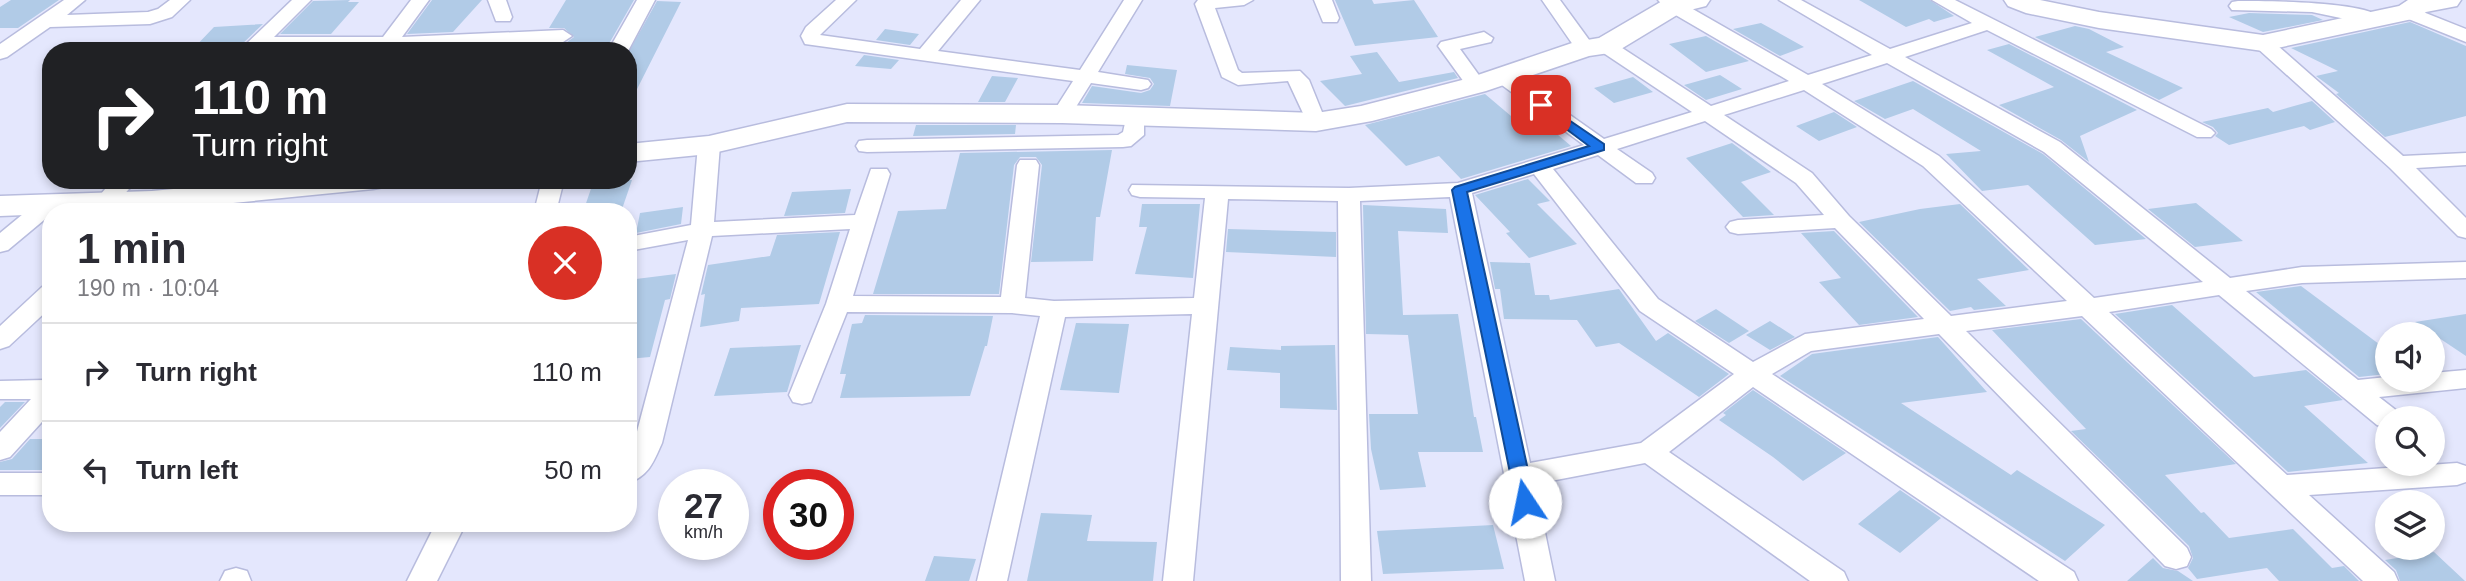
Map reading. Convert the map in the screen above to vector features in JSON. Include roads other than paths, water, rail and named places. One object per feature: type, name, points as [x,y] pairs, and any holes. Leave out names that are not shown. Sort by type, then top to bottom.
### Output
[{"type":"street","points":[[0,53],[76,0]]},
{"type":"street","points":[[49,21],[150,18],[165,13],[181,0]]},
{"type":"street","points":[[257,42],[302,0]]},
{"type":"street","points":[[389,42],[420,0]]},
{"type":"street","points":[[623,42],[646,0]]},
{"type":"street","points":[[847,0],[813,31],[810,36],[812,40],[1084,79],[1141,84]]},
{"type":"street","points":[[924,56],[971,0]]},
{"type":"street","points":[[1062,114],[1133,0]]},
{"type":"street","points":[[1244,0],[1205,4],[1229,73],[1238,79],[1293,75],[1299,80],[1316,122]]},
{"type":"street","points":[[1323,0],[1330,18]]},
{"type":"street","points":[[1551,0],[1595,47],[1708,114],[1804,178],[1842,221],[1943,324],[2176,557]]},
{"type":"street","points":[[1788,0],[2052,147],[2375,409]]},
{"type":"street","points":[[1941,0],[2204,133]]},
{"type":"street","points":[[2017,0],[2035,7],[2099,20],[2263,44],[2374,19],[2412,6],[2448,0]]},
{"type":"street","points":[[637,152],[709,145],[847,113],[1062,114],[1316,122],[1363,115],[1489,81],[1595,47],[1679,2],[1931,161],[2383,581]]},
{"type":"street","points":[[2238,6],[2312,7],[2374,19]]},
{"type":"street","points":[[2412,6],[2466,36]]},
{"type":"street","points":[[1140,190],[1217,194],[1349,195],[1460,190],[1988,24]]},
{"type":"street","points":[[527,42],[564,36]]},
{"type":"street","points":[[1484,38],[1448,46],[1489,81],[1600,147],[1644,177]]},
{"type":"street","points":[[2263,44],[2398,163],[2466,231]]},
{"type":"street","points":[[867,146],[1123,141],[1133,135],[1134,118]]},
{"type":"street","points":[[637,465],[648,443],[702,230],[709,145]]},
{"type":"street","points":[[2398,163],[2466,159]]},
{"type":"street","points":[[1012,305],[1028,165]]},
{"type":"street","points":[[1539,166],[1649,305],[2063,581]]},
{"type":"street","points":[[802,395],[838,304],[879,174]]},
{"type":"street","points":[[165,203],[253,189]]},
{"type":"street","points":[[1460,190],[1540,581]]},
{"type":"street","points":[[58,203],[115,191],[140,203]]},
{"type":"street","points":[[1178,581],[1217,194]]},
{"type":"street","points":[[1349,195],[1356,581]]},
{"type":"street","points":[[0,206],[42,205]]},
{"type":"street","points":[[0,245],[42,210]]},
{"type":"street","points":[[637,242],[702,230],[864,221]]},
{"type":"street","points":[[1738,227],[1842,221]]},
{"type":"street","points":[[1520,476],[1649,452],[1751,375],[1805,343],[2087,307],[2302,275],[2466,270]]},
{"type":"street","points":[[0,340],[42,301]]},
{"type":"street","points":[[838,304],[1012,305],[1054,309],[1204,306]]},
{"type":"street","points":[[992,581],[1054,309]]},
{"type":"street","points":[[2351,390],[2466,379]]},
{"type":"street","points":[[0,390],[42,389]]},
{"type":"street","points":[[0,450],[42,403]]},
{"type":"street","points":[[1649,452],[1833,581]]},
{"type":"street","points":[[2445,465],[2461,478]]},
{"type":"street","points":[[2280,486],[2461,478]]},
{"type":"street","points":[[0,484],[42,484]]},
{"type":"street","points":[[422,581],[446,532]]}]
